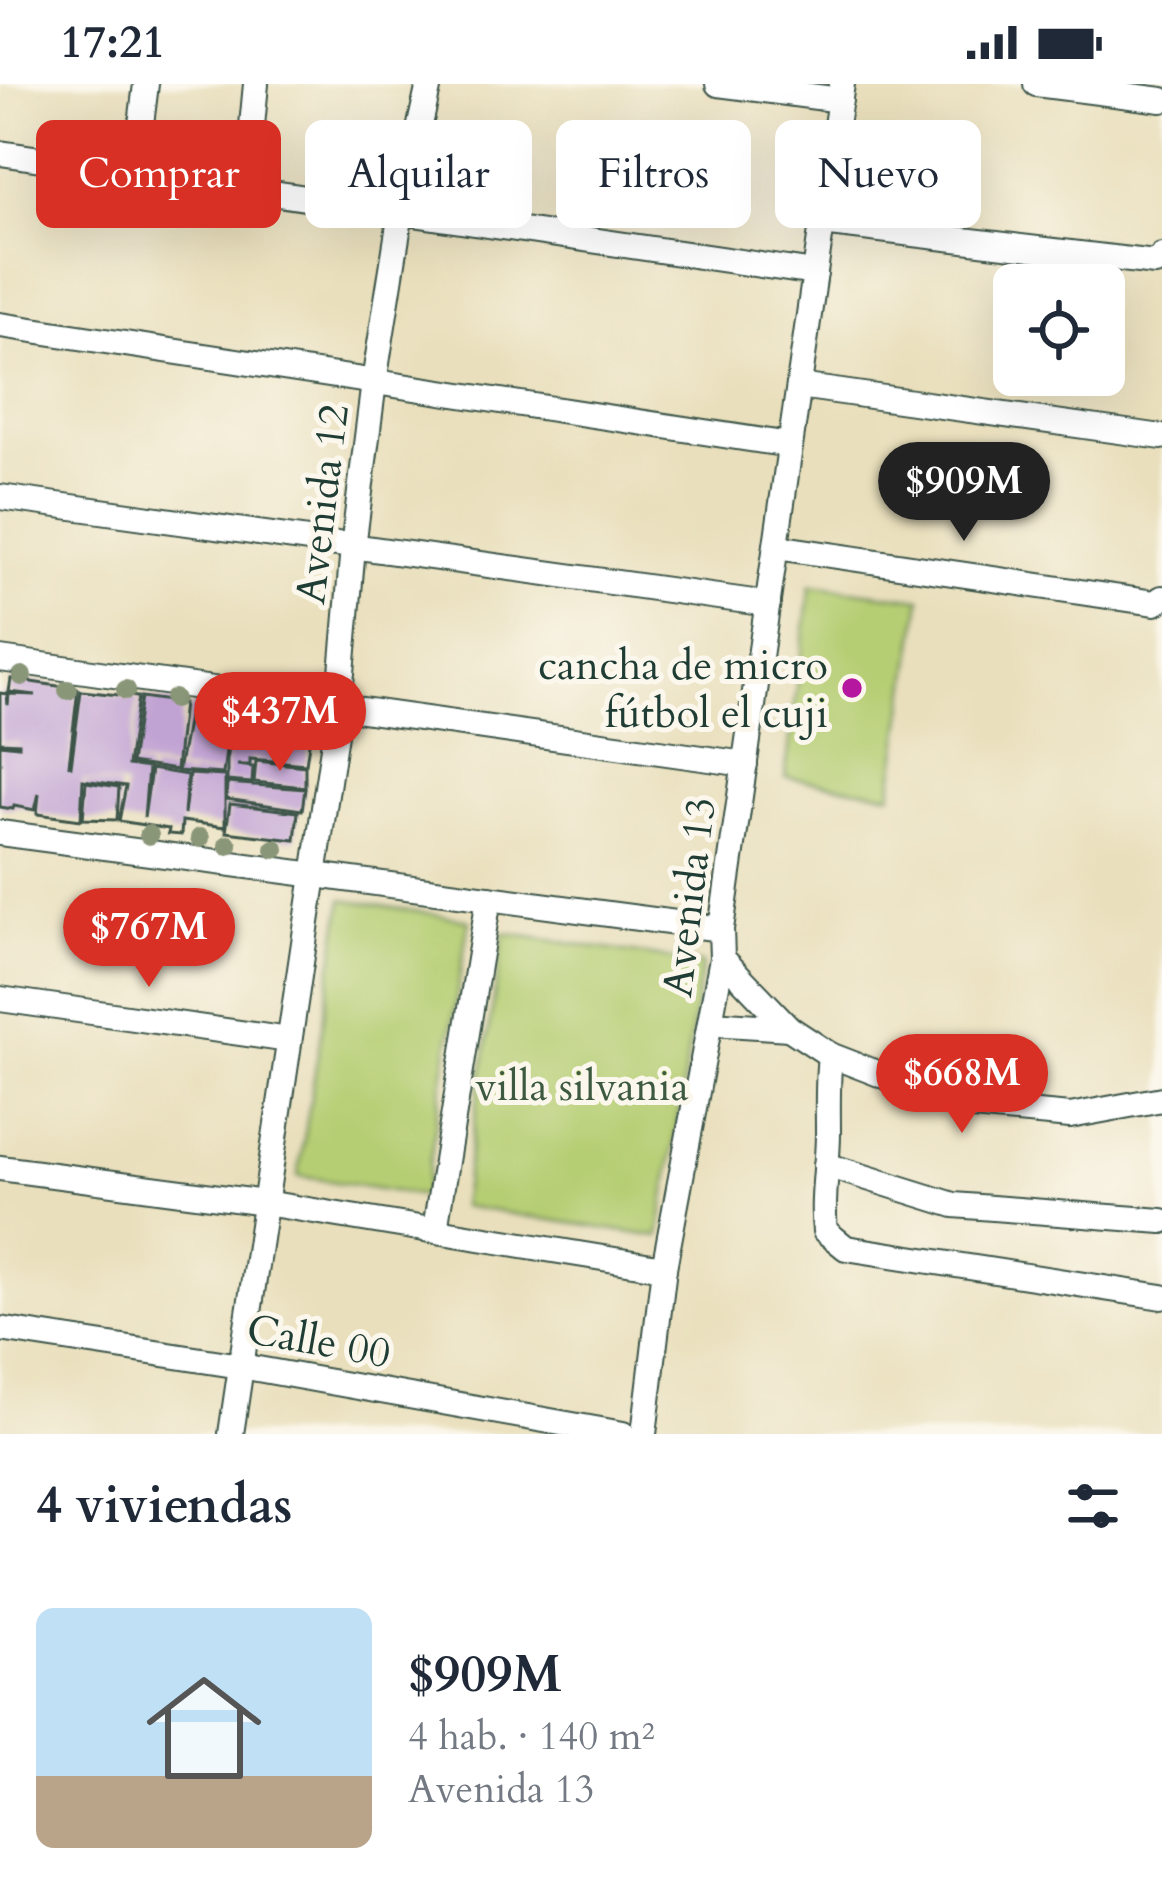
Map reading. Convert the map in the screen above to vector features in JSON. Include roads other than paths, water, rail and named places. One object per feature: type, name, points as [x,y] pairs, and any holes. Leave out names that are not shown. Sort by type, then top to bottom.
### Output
[{"type":"street","points":[[142,120],[146,84]]},
{"type":"street","points":[[253,120],[256,84]]},
{"type":"street","name":"Avenida 12","points":[[421,120],[429,84]]},
{"type":"street","points":[[718,84],[841,92]]},
{"type":"street","points":[[1036,84],[1162,100]]},
{"type":"street","points":[[0,153],[36,158]]},
{"type":"street","name":"Avenida 12","points":[[231,1434],[339,707],[353,547],[398,228]]},
{"type":"street","points":[[511,228],[815,272]]},
{"type":"street","name":"Avenida 13","points":[[644,1434],[664,1268],[722,958],[721,928],[821,228]]},
{"type":"street","points":[[868,228],[1159,260]]},
{"type":"street","points":[[0,326],[790,446]]},
{"type":"street","points":[[799,386],[1162,437]]},
{"type":"street","points":[[0,497],[768,604]]},
{"type":"street","points":[[776,547],[1155,603],[1162,598]]},
{"type":"street","points":[[0,659],[745,764]]},
{"type":"street","points":[[0,833],[721,928]]},
{"type":"street","points":[[435,1229],[489,898]]},
{"type":"street","points":[[722,958],[788,1028],[830,1055],[962,1106],[1070,1116],[1162,1099]]},
{"type":"street","points":[[0,999],[289,1040]]},
{"type":"street","points":[[711,1023],[788,1028]]},
{"type":"street","points":[[830,1055],[822,1209],[825,1231],[846,1248],[1162,1297]]},
{"type":"street","points":[[826,1165],[954,1205],[1162,1220]]},
{"type":"street","points":[[0,1168],[265,1203],[664,1268]]},
{"type":"street","name":"Calle 00","points":[[0,1329],[623,1434]]},
{"type":"place","name":"cancha de micro fútbol el cuji","points":[[852,688]]},
{"type":"park label","name":"villa silvania","points":[[582,1085]]}]
